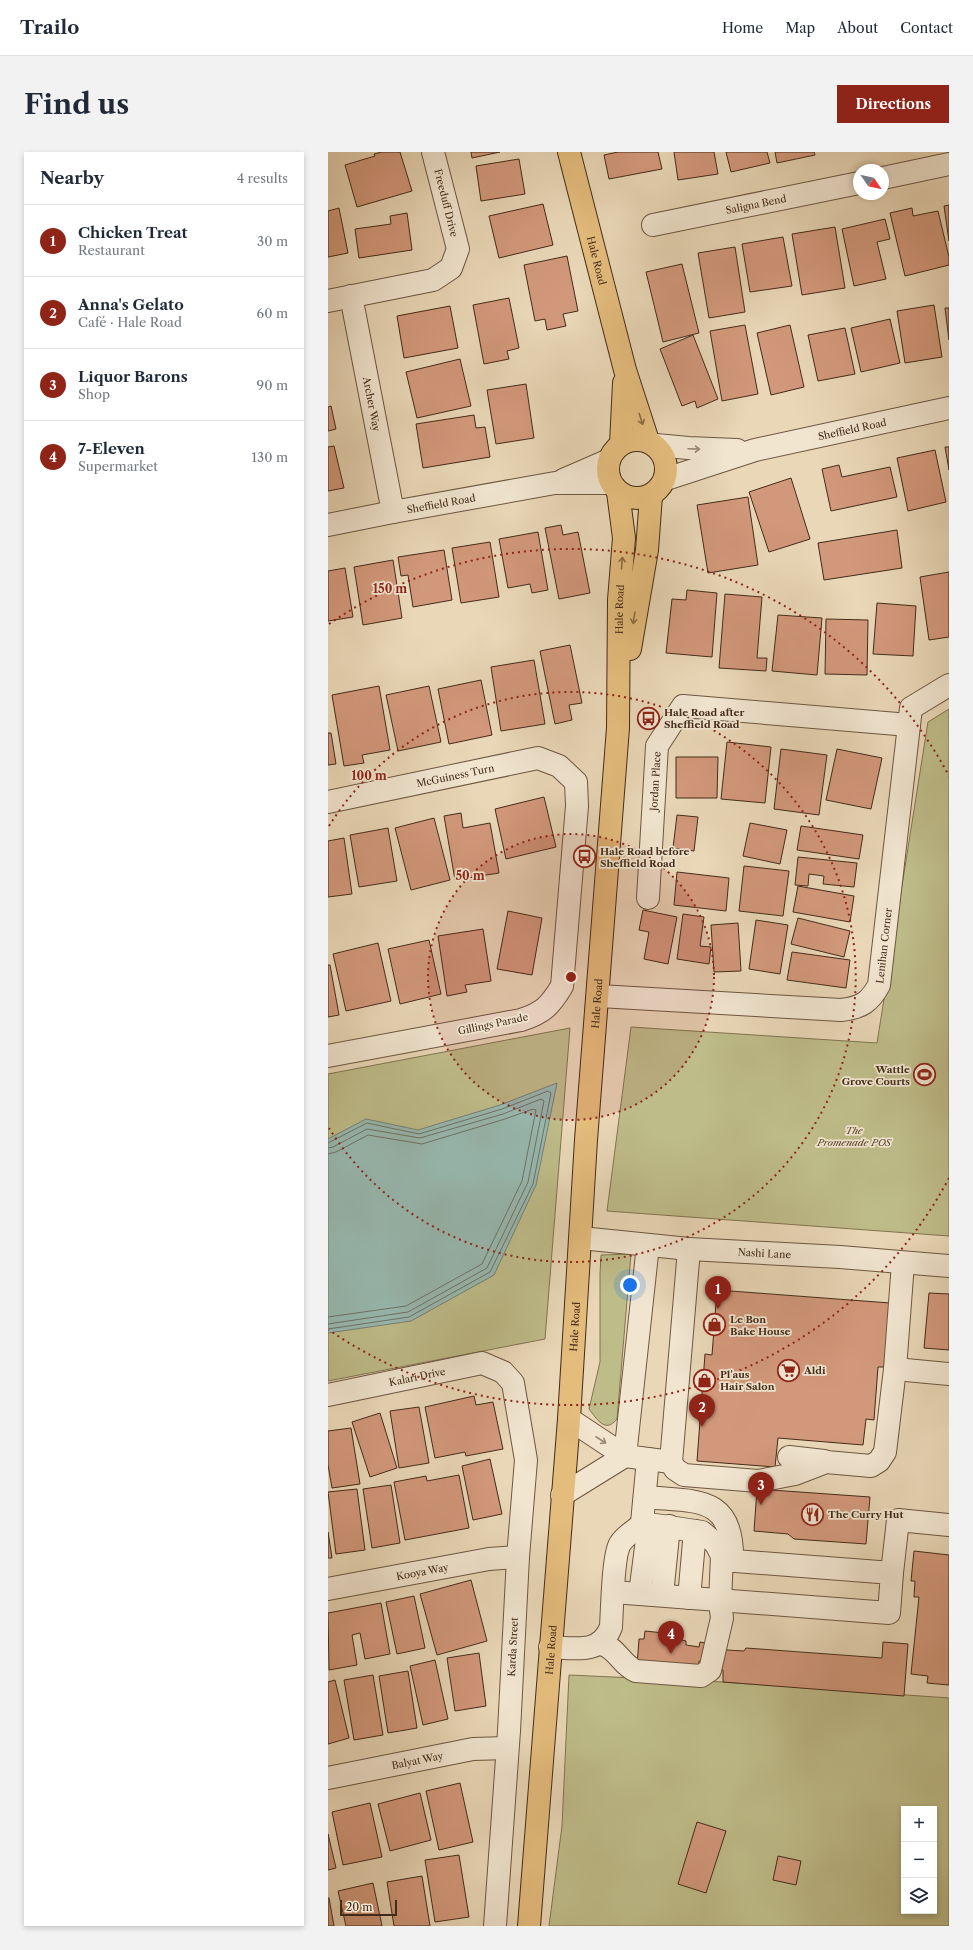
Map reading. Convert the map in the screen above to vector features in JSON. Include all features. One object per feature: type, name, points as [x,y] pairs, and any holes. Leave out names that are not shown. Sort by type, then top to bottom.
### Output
[{"type":"main road","name":"Hale Road","points":[[569,152],[625,370],[652,443]]},
{"type":"main road","name":"Hale Road","points":[[615,452],[625,370]]},
{"type":"main road","points":[[634,439],[652,443],[666,460],[666,479],[660,489],[651,496],[640,499],[628,498],[614,488],[608,472],[615,452],[634,439]]},
{"type":"main road","name":"Hale Road","points":[[529,1926],[569,1419],[586,1140],[599,996],[618,728],[619,600],[624,538],[614,488]]},
{"type":"main road","name":"Hale Road","points":[[618,728],[647,550],[651,496]]},
{"type":"street","name":"Freeduff Drive","points":[[328,301],[433,280],[451,268],[458,249],[434,152]]},
{"type":"street","points":[[889,177],[949,164]]},
{"type":"street","name":"Saligna Bend","points":[[654,225],[853,184]]},
{"type":"street","name":"Archer Way","points":[[351,296],[394,512]]},
{"type":"street","name":"Sheffield Road","points":[[666,479],[754,450],[949,408]]},
{"type":"street","name":"Sheffield Road","points":[[652,443],[688,448],[754,450]]},
{"type":"street","name":"Sheffield Road","points":[[555,483],[615,452]]},
{"type":"street","name":"Sheffield Road","points":[[328,525],[555,483],[614,488]]},
{"type":"street","name":"Lenihan Corner","points":[[599,996],[842,1010],[854,1009],[873,997],[879,985],[911,708],[949,685]]},
{"type":"street","name":"Jordan Place","points":[[648,898],[657,746],[683,706],[909,725]]},
{"type":"street","name":"McGuiness Turn","points":[[328,802],[538,758],[558,766],[576,782]]},
{"type":"street","name":"Gillings Parade","points":[[328,1056],[521,1020],[538,1014],[553,1002],[562,986],[577,806],[576,782]]},
{"type":"street","name":"Nashi Lane","points":[[581,1238],[689,1249],[840,1257],[949,1266]]},
{"type":"street","points":[[625,1456],[648,1245]]},
{"type":"street","points":[[689,1249],[670,1462],[675,1470],[684,1475],[758,1481],[795,1474],[826,1462],[833,1462]]},
{"type":"street","points":[[789,1456],[872,1466],[879,1461],[885,1452],[895,1369],[903,1263]]},
{"type":"street","name":"Kalari Drive","points":[[328,1395],[482,1362],[504,1372]]},
{"type":"street","points":[[895,1369],[949,1374]]},
{"type":"street","name":"Karda Street","points":[[495,1926],[518,1558],[526,1460],[513,1382],[504,1372]]},
{"type":"street","points":[[569,1419],[625,1456],[670,1462]]},
{"type":"street","points":[[562,1495],[625,1456]]},
{"type":"street","points":[[648,1459],[645,1497],[653,1524],[662,1596]]},
{"type":"street","points":[[550,1647],[584,1648],[600,1644],[607,1645],[628,1667],[636,1671],[701,1676],[710,1670],[722,1618],[720,1600],[727,1560],[732,1544],[730,1531],[723,1517],[713,1507],[700,1503],[645,1497]]},
{"type":"street","points":[[614,1592],[889,1613],[898,1520],[949,1525]]},
{"type":"street","points":[[640,1594],[653,1524]]},
{"type":"street","points":[[600,1644],[607,1638],[611,1627],[616,1553],[623,1538],[638,1528],[653,1524],[702,1532],[716,1544],[727,1560]]},
{"type":"street","points":[[689,1598],[696,1531]]},
{"type":"street","name":"Kooya Way","points":[[328,1589],[489,1559],[518,1558]]},
{"type":"street","points":[[727,1560],[892,1573]]},
{"type":"street","name":"Balyat Way","points":[[328,1778],[473,1749],[507,1748]]},
{"type":"green space","name":"The Promenade POS","points":[[949,709],[949,1236],[607,1211],[631,1027],[877,1043],[928,722]]},
{"type":"green space","points":[[570,1028],[545,1339],[328,1381],[328,1074]]},
{"type":"green space","points":[[631,1254],[617,1419],[609,1425],[605,1425],[598,1421],[589,1409],[600,1362],[601,1255]]},
{"type":"green space","points":[[569,1675],[723,1682],[949,1698],[949,1926],[549,1926],[562,1826]]},
{"type":"water","points":[[557,1083],[536,1185],[494,1275],[411,1321],[328,1333],[328,1139],[366,1119],[418,1130],[500,1105]]},
{"type":"building","points":[[382,152],[400,152],[412,191],[357,207],[345,165],[375,156],[374,154]]},
{"type":"building","points":[[471,152],[500,152],[472,158]]},
{"type":"building","points":[[618,152],[658,152],[662,169],[609,179],[604,155]]},
{"type":"building","points":[[674,152],[714,152],[718,174],[678,180]]},
{"type":"building","points":[[726,152],[767,152],[770,163],[731,172]]},
{"type":"building","points":[[775,152],[814,152],[815,155],[777,163]]},
{"type":"building","points":[[519,159],[525,194],[481,201],[476,166]]},
{"type":"building","points":[[543,204],[553,245],[499,258],[489,216]]},
{"type":"building","points":[[949,205],[949,241],[944,206]]},
{"type":"building","points":[[339,208],[348,253],[328,257],[328,211]]},
{"type":"building","points":[[912,208],[913,216],[938,211],[949,257],[949,265],[905,276],[890,213]]},
{"type":"building","points":[[407,213],[412,250],[359,258],[355,229],[391,224],[390,216]]},
{"type":"building","points":[[885,219],[890,239],[877,242],[886,279],[854,286],[842,229]]},
{"type":"building","points":[[835,227],[845,288],[802,295],[792,234]]},
{"type":"building","points":[[783,237],[792,286],[750,292],[742,244]]},
{"type":"building","points":[[735,247],[745,312],[709,318],[698,253]]},
{"type":"building","points":[[567,256],[578,311],[563,314],[566,326],[547,330],[545,319],[535,321],[524,265]]},
{"type":"building","points":[[682,264],[699,333],[663,342],[646,272]]},
{"type":"building","points":[[509,298],[519,348],[507,351],[509,359],[484,364],[473,305]]},
{"type":"building","points":[[934,305],[942,357],[905,363],[897,311]]},
{"type":"building","points":[[450,306],[458,348],[404,358],[397,316]]},
{"type":"building","points":[[945,308],[949,308],[949,340]]},
{"type":"building","points":[[890,319],[900,363],[861,372],[851,328]]},
{"type":"building","points":[[745,325],[758,394],[722,401],[710,331]]},
{"type":"building","points":[[790,325],[804,387],[771,395],[757,333]]},
{"type":"building","points":[[845,328],[855,374],[818,381],[808,335]]},
{"type":"building","points":[[693,335],[718,399],[697,408],[695,401],[682,406],[660,349]]},
{"type":"building","points":[[460,359],[471,406],[417,418],[406,372]]},
{"type":"building","points":[[526,384],[534,438],[496,444],[487,390]]},
{"type":"building","points":[[331,406],[336,429],[328,431],[328,407]]},
{"type":"building","points":[[474,415],[476,428],[485,427],[490,457],[423,468],[416,424]]},
{"type":"building","points":[[334,446],[344,488],[328,491],[328,447]]},
{"type":"building","points":[[945,447],[949,447],[949,470]]},
{"type":"building","points":[[935,450],[946,502],[908,511],[897,458]]},
{"type":"building","points":[[839,465],[842,477],[890,467],[897,497],[831,511],[822,469]]},
{"type":"building","points":[[791,478],[810,539],[769,552],[749,492]]},
{"type":"building","points":[[748,497],[758,565],[708,573],[697,505]]},
{"type":"building","points":[[561,525],[563,535],[578,532],[590,593],[559,599],[545,528]]},
{"type":"building","points":[[897,530],[902,568],[824,580],[818,543]]},
{"type":"building","points":[[538,532],[548,590],[532,593],[530,584],[508,588],[499,539]]},
{"type":"building","points":[[490,542],[499,597],[461,603],[452,548]]},
{"type":"building","points":[[444,550],[452,600],[413,607],[408,575],[401,576],[398,557]]},
{"type":"building","points":[[393,560],[402,618],[363,625],[354,567]]},
{"type":"building","points":[[345,568],[353,617],[328,621],[328,571]]},
{"type":"building","points":[[949,572],[949,637],[929,640],[920,577]]},
{"type":"building","points":[[687,590],[717,593],[712,657],[666,653],[672,599],[686,600]]},
{"type":"building","points":[[725,594],[762,597],[757,658],[767,658],[766,671],[719,668]]},
{"type":"building","points":[[877,603],[916,606],[913,656],[873,654]]},
{"type":"building","points":[[778,615],[822,618],[817,675],[772,671]]},
{"type":"building","points":[[826,619],[868,620],[867,675],[825,674]]},
{"type":"building","points":[[570,645],[582,703],[569,705],[572,720],[555,724],[540,651]]},
{"type":"building","points":[[534,660],[545,724],[501,731],[491,667]]},
{"type":"building","points":[[481,680],[492,735],[449,744],[438,689]]},
{"type":"building","points":[[379,686],[390,750],[362,755],[364,763],[344,766],[332,695]]},
{"type":"building","points":[[429,686],[441,742],[398,751],[386,695]]},
{"type":"building","points":[[328,733],[331,733],[336,764],[328,765]]},
{"type":"building","points":[[727,742],[771,747],[765,803],[721,799]]},
{"type":"building","points":[[781,749],[827,755],[819,815],[774,809]]},
{"type":"building","points":[[837,749],[882,758],[871,809],[826,800]]},
{"type":"building","points":[[676,757],[718,757],[717,798],[676,798]]},
{"type":"building","points":[[544,797],[556,847],[506,859],[495,809]]},
{"type":"building","points":[[461,813],[463,828],[490,823],[499,873],[455,880],[444,816]]},
{"type":"building","points":[[677,815],[698,817],[694,851],[673,848]]},
{"type":"building","points":[[434,818],[450,880],[411,890],[395,828]]},
{"type":"building","points":[[750,823],[787,830],[780,864],[743,856]]},
{"type":"building","points":[[801,826],[863,835],[859,859],[797,850]]},
{"type":"building","points":[[388,828],[397,881],[359,887],[350,835]]},
{"type":"building","points":[[344,838],[352,894],[328,897],[328,841]]},
{"type":"building","points":[[798,857],[857,863],[854,887],[823,884],[824,876],[809,874],[808,886],[795,885]]},
{"type":"building","points":[[744,866],[789,871],[783,916],[739,911]]},
{"type":"building","points":[[677,872],[729,878],[726,911],[674,905]]},
{"type":"building","points":[[798,886],[854,896],[850,922],[793,912]]},
{"type":"building","points":[[643,910],[677,917],[668,964],[644,959],[649,932],[639,930]]},
{"type":"building","points":[[508,911],[542,918],[532,975],[497,969]]},
{"type":"building","points":[[683,914],[704,917],[700,946],[711,947],[709,964],[677,959]]},
{"type":"building","points":[[798,918],[850,931],[844,957],[791,944]]},
{"type":"building","points":[[756,920],[788,925],[780,974],[749,969]]},
{"type":"building","points":[[738,923],[741,971],[714,972],[711,925]]},
{"type":"building","points":[[483,929],[491,981],[465,985],[467,992],[447,996],[438,936]]},
{"type":"building","points":[[429,940],[441,994],[400,1004],[388,949]]},
{"type":"building","points":[[378,943],[391,1001],[346,1011],[333,954]]},
{"type":"building","points":[[792,952],[850,960],[846,988],[787,980]]},
{"type":"building","points":[[328,965],[330,965],[339,1015],[328,1017]]},
{"type":"building","points":[[717,1290],[890,1303],[885,1367],[878,1367],[874,1420],[866,1419],[863,1445],[778,1438],[775,1467],[697,1461],[705,1354],[712,1355]]},
{"type":"building","points":[[929,1293],[949,1294],[949,1350],[924,1348]]},
{"type":"building","points":[[474,1396],[476,1405],[493,1402],[503,1449],[466,1456],[465,1452],[435,1458],[425,1407]]},
{"type":"building","points":[[419,1407],[429,1463],[399,1468],[390,1411]]},
{"type":"building","points":[[380,1413],[397,1468],[370,1477],[352,1422]]},
{"type":"building","points":[[351,1428],[360,1484],[332,1488],[328,1465],[328,1431]]},
{"type":"building","points":[[490,1459],[502,1514],[473,1520],[462,1466]]},
{"type":"building","points":[[459,1475],[469,1528],[405,1540],[394,1482],[426,1476],[427,1481]]},
{"type":"building","points":[[391,1485],[400,1543],[372,1548],[363,1489]]},
{"type":"building","points":[[357,1489],[365,1550],[336,1554],[328,1492]]},
{"type":"building","name":"The Curry Hut","points":[[757,1489],[870,1497],[866,1544],[794,1539],[788,1534],[754,1531]]},
{"type":"building","points":[[328,1532],[332,1558],[328,1558]]},
{"type":"building","points":[[914,1551],[949,1555],[949,1685],[927,1683],[928,1676],[911,1674],[919,1597],[914,1597],[915,1581],[911,1581]]},
{"type":"building","points":[[471,1580],[487,1641],[437,1655],[420,1594]]},
{"type":"building","points":[[414,1596],[425,1648],[397,1654],[386,1602]]},
{"type":"building","points":[[381,1603],[390,1654],[365,1659],[360,1633],[352,1635],[357,1665],[329,1670],[328,1613]]},
{"type":"building","points":[[645,1631],[683,1635],[682,1640],[686,1641],[686,1645],[699,1647],[700,1642],[705,1643],[703,1662],[699,1661],[698,1672],[637,1666],[639,1639],[644,1639]]},
{"type":"building","points":[[883,1642],[908,1644],[904,1696],[723,1682],[723,1670],[708,1669],[710,1649],[744,1651],[746,1648],[882,1658]]},
{"type":"building","points":[[479,1653],[486,1706],[455,1711],[447,1658]]},
{"type":"building","points":[[435,1660],[448,1719],[423,1725],[410,1666]]},
{"type":"building","points":[[408,1671],[417,1728],[388,1733],[379,1676]]},
{"type":"building","points":[[373,1675],[383,1735],[354,1740],[344,1680]]},
{"type":"building","points":[[335,1680],[349,1738],[328,1744],[328,1682]]},
{"type":"building","points":[[460,1783],[473,1842],[439,1850],[426,1791]]},
{"type":"building","points":[[420,1793],[431,1840],[390,1851],[378,1804]]},
{"type":"building","points":[[370,1803],[382,1857],[343,1865],[332,1812]]},
{"type":"building","points":[[697,1822],[726,1831],[706,1893],[678,1884]]},
{"type":"building","points":[[328,1834],[336,1868],[328,1870]]},
{"type":"building","points":[[459,1855],[469,1917],[435,1922],[425,1860]]},
{"type":"building","points":[[778,1856],[801,1861],[796,1885],[773,1880]]},
{"type":"building","points":[[422,1876],[430,1926],[394,1926],[387,1882]]},
{"type":"building","points":[[373,1883],[382,1926],[346,1926],[338,1891]]},
{"type":"building","points":[[329,1898],[334,1926],[328,1926]]},
{"type":"place","name":"Hale Road after Sheffield Road","points":[[648,718]]},
{"type":"place","name":"Hale Road before Sheffield Road","points":[[585,857]]},
{"type":"place","name":"Wattle Grove Courts","points":[[925,1075]]},
{"type":"place","name":"Chicken Treat","points":[[718,1309]]},
{"type":"place","name":"Le Bon Bake House","points":[[715,1325]]},
{"type":"place","name":"Aldi","points":[[789,1370]]},
{"type":"place","name":"Pl'aus Hair Salon","points":[[704,1380]]},
{"type":"place","name":"Anna's Gelato","points":[[702,1427]]},
{"type":"place","name":"Liquor Barons","points":[[761,1505]]},
{"type":"place","name":"The Curry Hut","points":[[812,1514]]},
{"type":"place","name":"7-Eleven","points":[[671,1654]]}]
